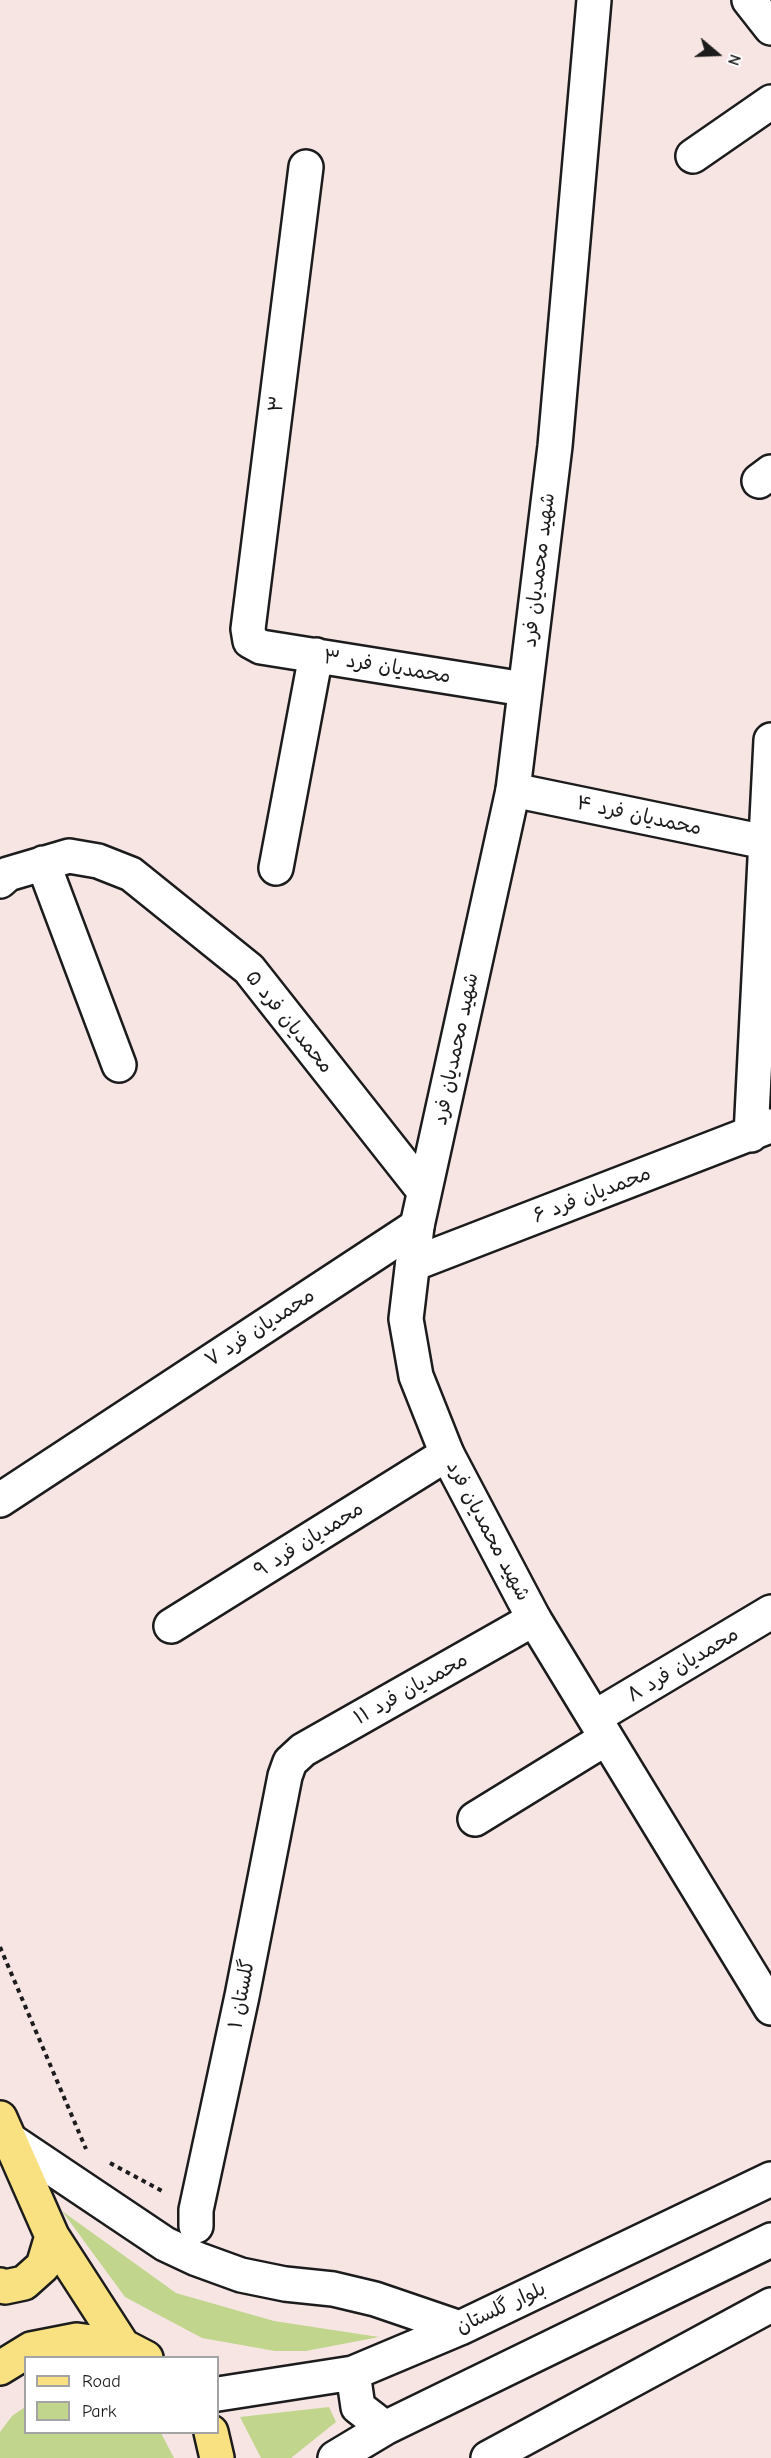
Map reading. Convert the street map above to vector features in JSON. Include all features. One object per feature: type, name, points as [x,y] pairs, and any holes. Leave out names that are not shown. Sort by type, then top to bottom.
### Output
[{"type":"main road","points":[[5,2129],[52,2236],[135,2352]]},
{"type":"main road","points":[[0,2285],[5,2287],[24,2283],[43,2266],[52,2236]]},
{"type":"main road","points":[[0,2368],[32,2349],[76,2340],[135,2352]]},
{"type":"main road","points":[[212,2434],[216,2441],[217,2458]]},
{"type":"street","name":"شهید محمدیان فرد","points":[[594,0],[556,435],[513,790],[424,1191],[417,1226],[406,1319],[416,1376],[447,1454],[534,1619],[771,2008]]},
{"type":"street","points":[[749,0],[771,28]]},
{"type":"street","points":[[693,156],[771,102]]},
{"type":"street","name":"۳","points":[[250,641],[248,629],[306,167]]},
{"type":"street","name":"۳ محمدیان فرد","points":[[250,641],[261,647],[524,689]]},
{"type":"street","points":[[276,868],[316,656]]},
{"type":"street","points":[[761,1130],[765,842],[771,740]]},
{"type":"street","name":"۴ محمدیان فرد","points":[[513,790],[765,842]]},
{"type":"street","name":"۵ محمدیان فرد","points":[[0,881],[8,874],[69,856],[98,861],[131,874],[249,969],[424,1191]]},
{"type":"street","points":[[43,863],[118,1065]]},
{"type":"street","name":"۶ محمدیان فرد","points":[[413,1263],[761,1130]]},
{"type":"street","name":"۷ محمدیان فرد","points":[[0,1500],[103,1430],[417,1226]]},
{"type":"street","name":"۹ محمدیان فرد","points":[[171,1626],[447,1454]]},
{"type":"street","name":"۸ محمدیان فرد","points":[[475,1819],[600,1728],[771,1612]]},
{"type":"street","name":"۱۱ محمدیان فرد","points":[[290,1762],[303,1750],[534,1619]]},
{"type":"street","name":"۱ گلستان","points":[[196,2218],[285,1776],[290,1762]]},
{"type":"street","points":[[5,2129],[165,2244],[197,2259],[241,2275],[285,2284],[333,2289],[375,2300],[460,2328]]},
{"type":"street","name":"بلوار گلستان","points":[[219,2394],[353,2373],[460,2328],[771,2180]]},
{"type":"street","points":[[335,2458],[385,2428],[771,2240]]},
{"type":"street","points":[[488,2458],[771,2305]]},
{"type":"street","points":[[353,2373],[358,2407],[385,2428]]},
{"type":"path","points":[[0,1947],[86,2149],[96,2155]]},
{"type":"path","points":[[106,2160],[196,2218]]},
{"type":"green space","points":[[62,2211],[176,2293],[274,2321],[379,2337],[306,2351],[275,2351],[202,2338],[125,2297]]},
{"type":"green space","points":[[329,2407],[336,2422],[291,2458],[261,2458],[240,2417]]},
{"type":"green space","points":[[24,2408],[24,2434],[162,2434],[174,2458],[0,2458],[0,2432],[12,2416]]}]
